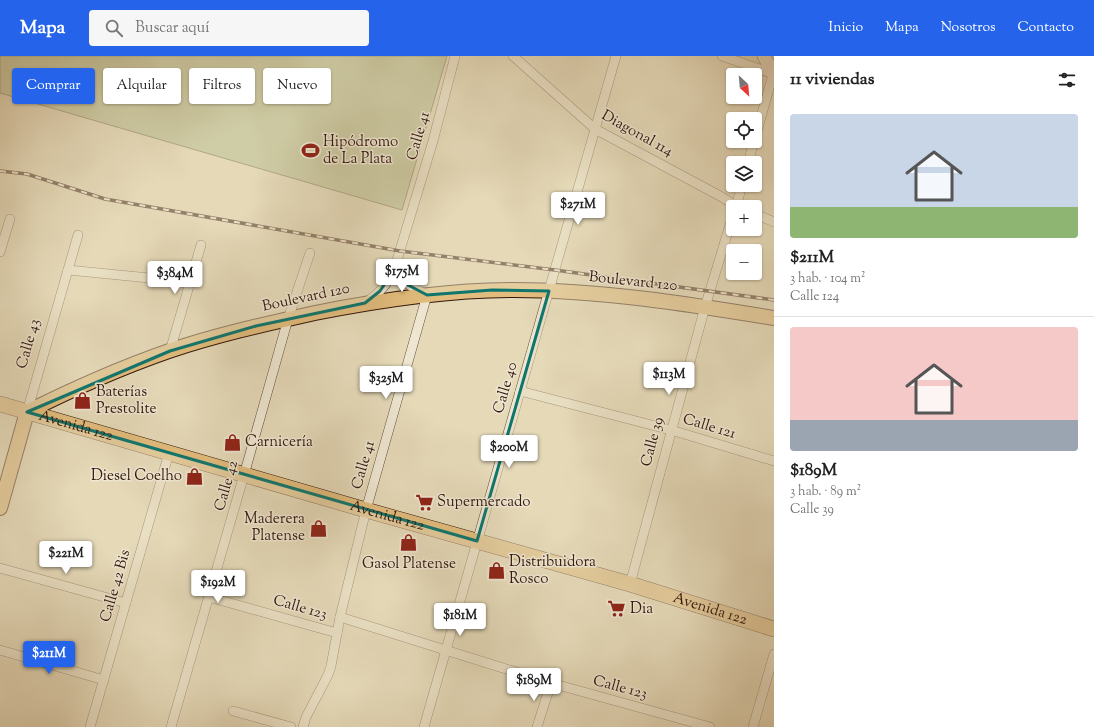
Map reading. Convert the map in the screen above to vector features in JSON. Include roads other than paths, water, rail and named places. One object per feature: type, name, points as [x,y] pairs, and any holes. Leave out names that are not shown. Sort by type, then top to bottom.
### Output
[{"type":"highway","name":"Avenida 122","points":[[0,404],[366,510],[630,584],[774,628]]},
{"type":"main road","points":[[764,56],[774,74]]},
{"type":"main road","name":"Boulevard 120","points":[[27,412],[129,366],[170,351],[256,326],[288,319],[365,303],[427,295],[492,290],[549,291],[608,295],[704,307],[774,318]]},
{"type":"main road","name":"Calle 43","points":[[0,508],[27,412]]},
{"type":"street","name":"Calle 41","points":[[365,303],[380,292],[387,284],[394,270],[433,140],[455,56]]},
{"type":"street","name":"Diagonal 114","points":[[513,56],[595,129],[720,196],[726,201]]},
{"type":"street","name":"Calle 40","points":[[424,727],[616,56]]},
{"type":"street","points":[[722,56],[774,74],[762,116]]},
{"type":"street","points":[[762,217],[774,222]]},
{"type":"street","points":[[0,252],[10,219]]},
{"type":"street","name":"Calle 43","points":[[27,412],[78,236]]},
{"type":"street","name":"Calle 39","points":[[630,584],[704,307],[727,236]]},
{"type":"street","points":[[170,351],[201,245]]},
{"type":"street","name":"Calle 42","points":[[171,727],[288,319],[310,253]]},
{"type":"street","points":[[68,270],[190,282]]},
{"type":"street","points":[[394,270],[408,285],[427,295]]},
{"type":"street","name":"Calle 41","points":[[303,727],[306,717],[328,675],[331,666],[340,617],[366,510],[427,295]]},
{"type":"street","name":"Calle 121","points":[[520,391],[671,430],[774,461]]},
{"type":"street","name":"Calle 42 Bis","points":[[90,727],[169,453]]},
{"type":"street","points":[[0,568],[126,602]]},
{"type":"street","name":"Calle 123","points":[[209,597],[337,633]]},
{"type":"street","name":"Calle 123","points":[[340,617],[551,683],[710,727]]},
{"type":"street","points":[[0,650],[104,680]]},
{"type":"street","points":[[753,727],[774,654]]},
{"type":"street","points":[[537,727],[551,683]]},
{"type":"street","points":[[233,711],[291,727]]},
{"type":"railway","points":[[0,171],[27,174],[105,199],[400,251],[555,270],[774,300]]},
{"type":"place","name":"Hipódromo de La Plata","points":[[310,151]]},
{"type":"place","name":"Baterías Prestolite","points":[[83,401]]},
{"type":"place","name":"Carnicería","points":[[232,442]]},
{"type":"place","name":"Diesel Coelho","points":[[195,476]]},
{"type":"place","name":"Supermercado","points":[[424,502]]},
{"type":"place","name":"Maderera Platense","points":[[318,528]]},
{"type":"place","name":"Gasol Platense","points":[[409,543]]},
{"type":"place","name":"Distribuidora Rosco","points":[[496,571]]},
{"type":"place","name":"Dia","points":[[617,609]]}]
